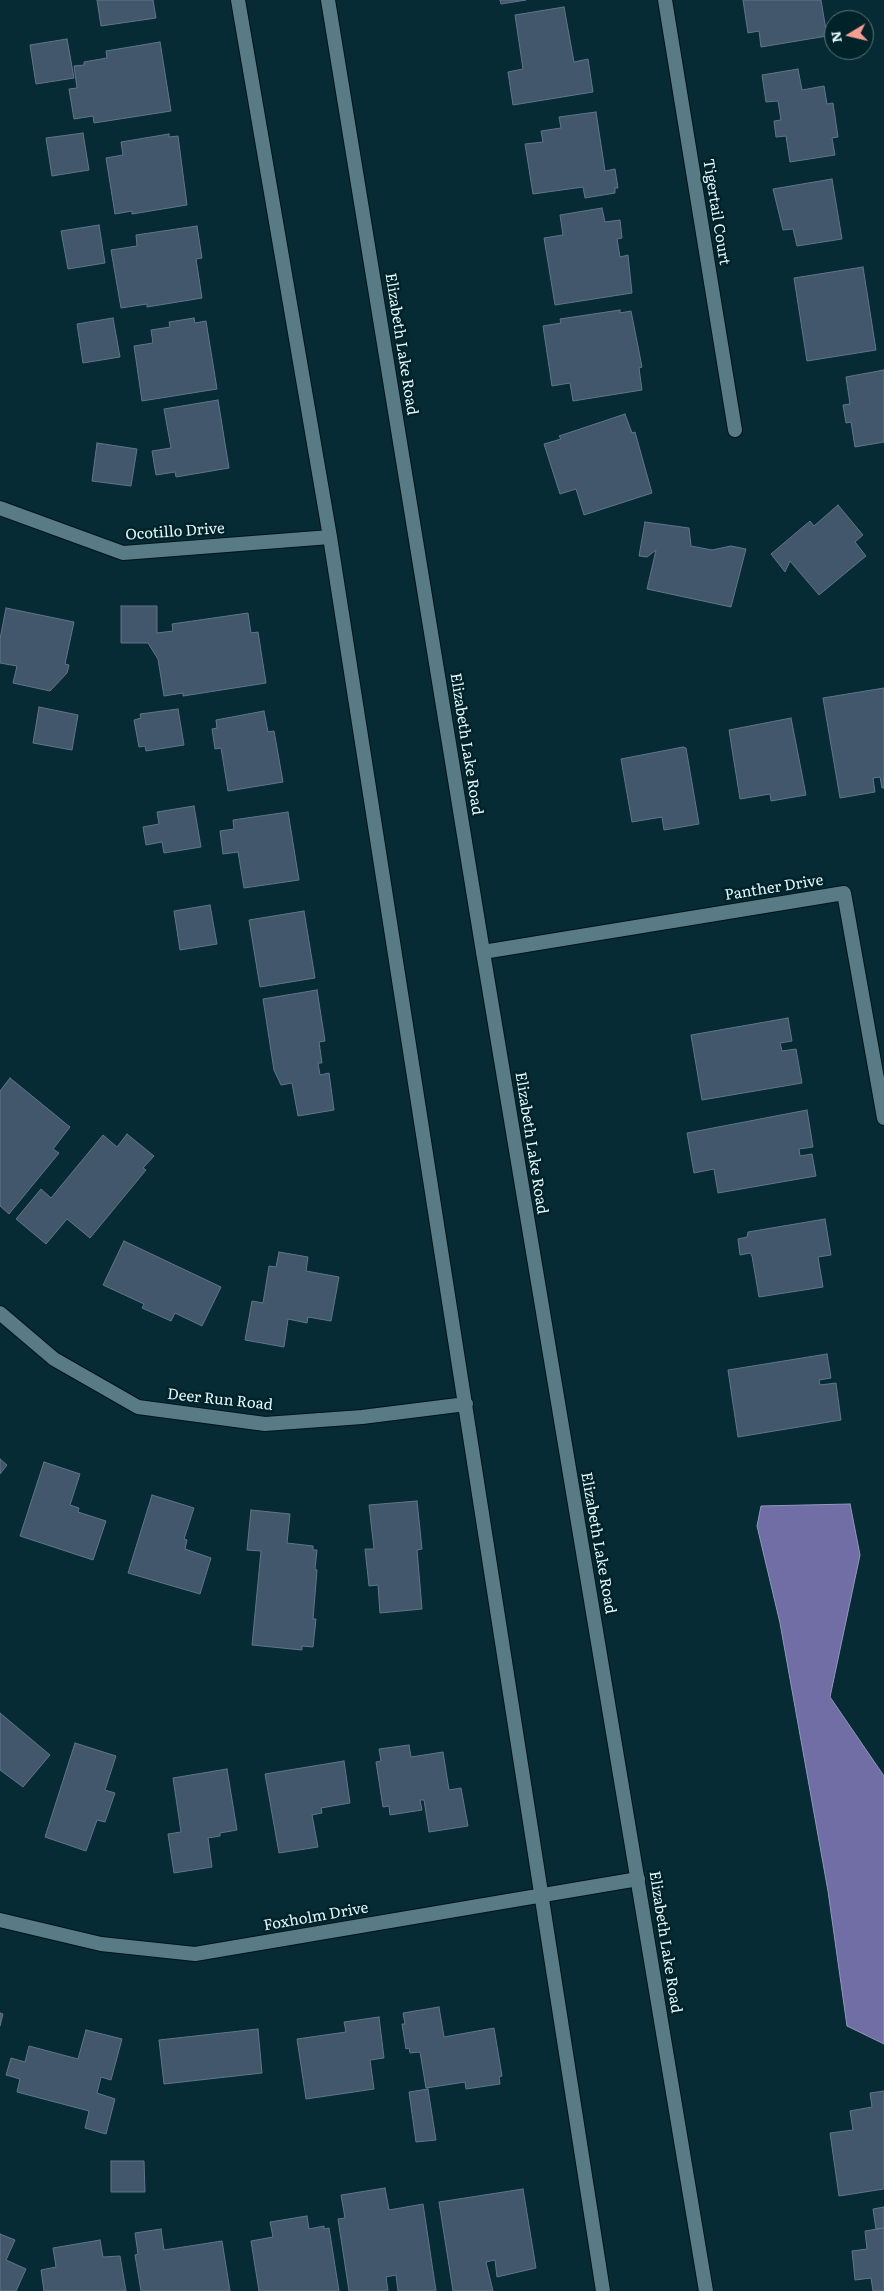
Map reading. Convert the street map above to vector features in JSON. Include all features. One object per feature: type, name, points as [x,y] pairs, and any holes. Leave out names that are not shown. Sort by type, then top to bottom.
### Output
[{"type":"street","points":[[238,0],[330,537],[603,2291]]},
{"type":"street","name":"Elizabeth Lake Road","points":[[328,0],[483,952],[706,2291]]},
{"type":"street","name":"Tigertail Court","points":[[665,0],[735,430]]},
{"type":"street","name":"Ocotillo Drive","points":[[0,508],[124,553],[330,537]]},
{"type":"street","name":"Panther Drive","points":[[483,952],[844,893],[884,1118]]},
{"type":"street","name":"Deer Run Road","points":[[0,1313],[54,1359],[138,1407],[265,1424],[362,1418],[466,1404]]},
{"type":"street","name":"Foxholm Drive","points":[[0,1920],[101,1944],[195,1954],[638,1879]]},
{"type":"shaded area","points":[[850,1504],[860,1555],[830,1697],[884,1776],[884,2044],[847,2026],[828,1891],[780,1623],[757,1526],[761,1506]]},
{"type":"building","points":[[97,0],[153,0],[156,18],[101,26]]},
{"type":"building","points":[[500,0],[526,0],[501,4]]},
{"type":"building","points":[[743,0],[821,0],[824,18],[824,36],[761,47],[759,31],[748,33]]},
{"type":"building","points":[[564,7],[574,62],[588,59],[593,92],[513,105],[508,72],[523,69],[515,15]]},
{"type":"building","points":[[67,39],[74,78],[36,84],[30,45]]},
{"type":"building","points":[[160,42],[171,111],[94,123],[93,116],[74,119],[69,89],[77,88],[74,66],[84,65],[84,62],[107,58],[106,51]]},
{"type":"building","points":[[798,69],[802,90],[824,86],[827,104],[833,103],[838,137],[832,138],[835,155],[790,162],[786,136],[776,137],[774,121],[781,120],[778,101],[766,102],[762,75]]},
{"type":"building","points":[[596,112],[605,171],[615,169],[618,188],[615,188],[615,193],[585,198],[583,187],[533,194],[525,144],[543,142],[541,131],[561,128],[559,117]]},
{"type":"building","points":[[83,133],[89,170],[52,176],[46,138]]},
{"type":"building","points":[[169,134],[169,137],[178,136],[187,205],[132,214],[132,211],[115,214],[106,158],[123,155],[121,142]]},
{"type":"building","points":[[832,179],[842,239],[797,246],[793,229],[783,230],[773,189]]},
{"type":"building","points":[[602,208],[605,222],[620,220],[622,238],[617,239],[620,257],[628,255],[632,293],[555,305],[544,238],[563,235],[560,215]]},
{"type":"building","points":[[99,225],[105,263],[68,269],[61,231]]},
{"type":"building","points":[[197,226],[202,258],[196,259],[202,298],[147,307],[147,304],[121,308],[111,250],[137,246],[136,235]]},
{"type":"building","points":[[863,267],[876,350],[807,361],[794,278]]},
{"type":"building","points":[[620,310],[620,313],[631,311],[642,367],[639,368],[642,390],[573,401],[570,383],[552,386],[543,326],[561,323],[560,319]]},
{"type":"building","points":[[113,318],[120,357],[83,363],[77,324]]},
{"type":"building","points":[[194,318],[195,323],[206,321],[217,389],[142,401],[134,346],[153,343],[151,330],[170,327],[169,322]]},
{"type":"building","points":[[884,370],[884,442],[855,447],[851,422],[846,423],[843,405],[850,404],[846,377]]},
{"type":"building","points":[[218,400],[229,468],[176,477],[175,472],[156,475],[152,451],[171,448],[164,409]]},
{"type":"building","points":[[625,414],[632,433],[635,432],[652,493],[584,515],[576,489],[560,494],[544,444],[561,439],[559,436]]},
{"type":"building","points":[[97,443],[137,449],[131,486],[92,481]]},
{"type":"building","points":[[838,505],[863,535],[855,542],[866,556],[819,595],[790,561],[785,572],[771,554],[810,521],[814,526]]},
{"type":"building","points":[[645,522],[689,528],[691,546],[712,550],[731,546],[746,549],[731,607],[647,589],[656,550],[647,557],[639,556]]},
{"type":"building","points":[[121,606],[157,606],[157,633],[173,631],[172,624],[248,613],[251,633],[258,632],[266,683],[183,696],[183,693],[164,696],[158,659],[148,643],[121,643]]},
{"type":"building","points":[[6,608],[74,622],[65,664],[69,665],[67,673],[50,691],[13,683],[17,666],[0,663],[0,639]]},
{"type":"building","points":[[884,688],[884,788],[882,788],[880,777],[873,778],[875,792],[840,798],[823,698]]},
{"type":"building","points":[[39,707],[78,715],[72,750],[33,743]]},
{"type":"building","points":[[178,709],[184,745],[146,751],[145,746],[139,747],[134,720],[141,718],[140,714]]},
{"type":"building","points":[[264,711],[268,732],[274,731],[283,782],[228,791],[221,748],[215,749],[212,729],[217,728],[216,720]]},
{"type":"building","points":[[791,718],[806,795],[771,801],[770,794],[740,799],[729,730]]},
{"type":"building","points":[[686,748],[699,824],[664,830],[662,817],[632,822],[621,759]]},
{"type":"building","points":[[194,806],[201,847],[164,853],[162,842],[146,845],[143,827],[159,824],[157,812]]},
{"type":"building","points":[[288,812],[299,880],[244,888],[238,852],[223,854],[220,831],[234,829],[233,820]]},
{"type":"building","points":[[210,905],[217,944],[180,950],[174,911]]},
{"type":"building","points":[[304,911],[315,978],[260,987],[249,920]]},
{"type":"building","points":[[317,990],[325,1041],[319,1042],[322,1063],[318,1063],[320,1075],[329,1073],[334,1110],[298,1116],[292,1083],[281,1085],[274,1070],[263,999]]},
{"type":"building","points":[[788,1018],[792,1041],[780,1043],[782,1051],[796,1049],[802,1083],[702,1100],[691,1035]]},
{"type":"building","points":[[10,1078],[70,1127],[53,1149],[59,1153],[9,1214],[0,1206],[0,1091]]},
{"type":"building","points":[[807,1110],[813,1147],[799,1149],[800,1156],[812,1154],[816,1176],[718,1193],[714,1169],[694,1173],[687,1133]]},
{"type":"building","points":[[127,1134],[154,1156],[143,1168],[146,1170],[90,1238],[67,1219],[46,1244],[16,1219],[41,1189],[51,1198],[103,1135],[117,1147]]},
{"type":"building","points":[[825,1219],[831,1255],[818,1257],[823,1287],[759,1297],[752,1256],[750,1253],[740,1255],[738,1239],[747,1237],[748,1232]]},
{"type":"building","points":[[124,1241],[221,1287],[202,1326],[175,1313],[171,1321],[142,1308],[144,1304],[103,1285]]},
{"type":"building","points":[[279,1252],[308,1257],[306,1271],[339,1277],[331,1321],[308,1317],[307,1323],[288,1319],[284,1347],[245,1340],[252,1301],[263,1303],[269,1266],[276,1267]]},
{"type":"building","points":[[827,1354],[831,1378],[819,1380],[820,1385],[836,1383],[841,1420],[738,1437],[728,1370]]},
{"type":"building","points":[[0,1459],[7,1465],[0,1474]]},
{"type":"building","points":[[44,1462],[80,1474],[70,1505],[79,1508],[78,1512],[106,1521],[93,1560],[20,1536]]},
{"type":"building","points":[[152,1495],[194,1508],[184,1539],[187,1540],[185,1549],[211,1558],[200,1594],[128,1573]]},
{"type":"building","points":[[417,1501],[422,1549],[417,1550],[422,1609],[380,1613],[378,1585],[369,1586],[365,1549],[374,1549],[369,1505]]},
{"type":"building","points":[[251,1510],[290,1514],[287,1543],[313,1546],[313,1550],[317,1550],[313,1619],[316,1619],[313,1647],[302,1646],[302,1650],[252,1645],[261,1551],[247,1550]]},
{"type":"building","points":[[0,1713],[50,1755],[23,1787],[0,1770]]},
{"type":"building","points":[[75,1743],[116,1756],[105,1790],[115,1793],[105,1822],[97,1820],[86,1851],[45,1837]]},
{"type":"building","points":[[409,1745],[411,1757],[443,1752],[449,1790],[461,1788],[468,1826],[429,1832],[424,1800],[420,1800],[422,1810],[390,1815],[389,1806],[383,1807],[376,1762],[381,1761],[379,1749]]},
{"type":"building","points":[[344,1761],[350,1803],[321,1808],[322,1813],[312,1815],[318,1847],[279,1853],[265,1774]]},
{"type":"building","points":[[227,1769],[237,1830],[220,1833],[220,1836],[208,1838],[212,1867],[174,1873],[168,1834],[181,1832],[173,1778]]},
{"type":"building","points":[[439,2007],[444,2037],[494,2028],[502,2076],[499,2077],[500,2084],[466,2089],[465,2082],[426,2088],[420,2052],[410,2053],[409,2048],[406,2049],[402,2024],[405,2024],[403,2013]]},
{"type":"building","points":[[0,2013],[3,2014],[0,2026]]},
{"type":"building","points":[[379,2017],[384,2058],[370,2060],[374,2089],[306,2099],[297,2039],[346,2032],[344,2022]]},
{"type":"building","points":[[258,2029],[262,2073],[164,2084],[159,2040]]},
{"type":"building","points":[[86,2030],[122,2039],[111,2080],[101,2077],[97,2093],[115,2099],[106,2134],[85,2128],[89,2111],[17,2092],[20,2079],[6,2075],[11,2058],[25,2062],[29,2046],[78,2059]]},
{"type":"building","points":[[428,2089],[436,2140],[416,2142],[409,2092]]},
{"type":"building","points":[[884,2091],[884,2189],[839,2196],[830,2133],[853,2130],[850,2111],[872,2107],[870,2093]]},
{"type":"building","points":[[111,2161],[144,2161],[145,2192],[111,2192]]},
{"type":"building","points":[[385,2188],[389,2210],[423,2204],[436,2291],[398,2291],[396,2275],[386,2277],[388,2291],[349,2291],[338,2219],[345,2218],[341,2195]]},
{"type":"building","points":[[523,2189],[536,2268],[497,2277],[495,2260],[486,2262],[493,2291],[453,2291],[439,2202]]},
{"type":"building","points":[[884,2207],[884,2228],[876,2229],[873,2209]]},
{"type":"building","points":[[307,2216],[309,2229],[324,2226],[324,2229],[329,2228],[339,2291],[259,2291],[251,2241],[273,2237],[270,2222]]},
{"type":"building","points":[[884,2228],[884,2291],[873,2291],[871,2278],[855,2280],[852,2251],[867,2249],[865,2231]]},
{"type":"building","points":[[161,2229],[164,2250],[222,2241],[230,2291],[141,2291],[135,2255],[138,2254],[135,2233]]},
{"type":"building","points":[[0,2234],[15,2240],[6,2260],[26,2269],[16,2291],[0,2291]]},
{"type":"building","points":[[100,2240],[103,2257],[120,2256],[126,2291],[44,2291],[41,2270],[56,2267],[53,2248]]}]
